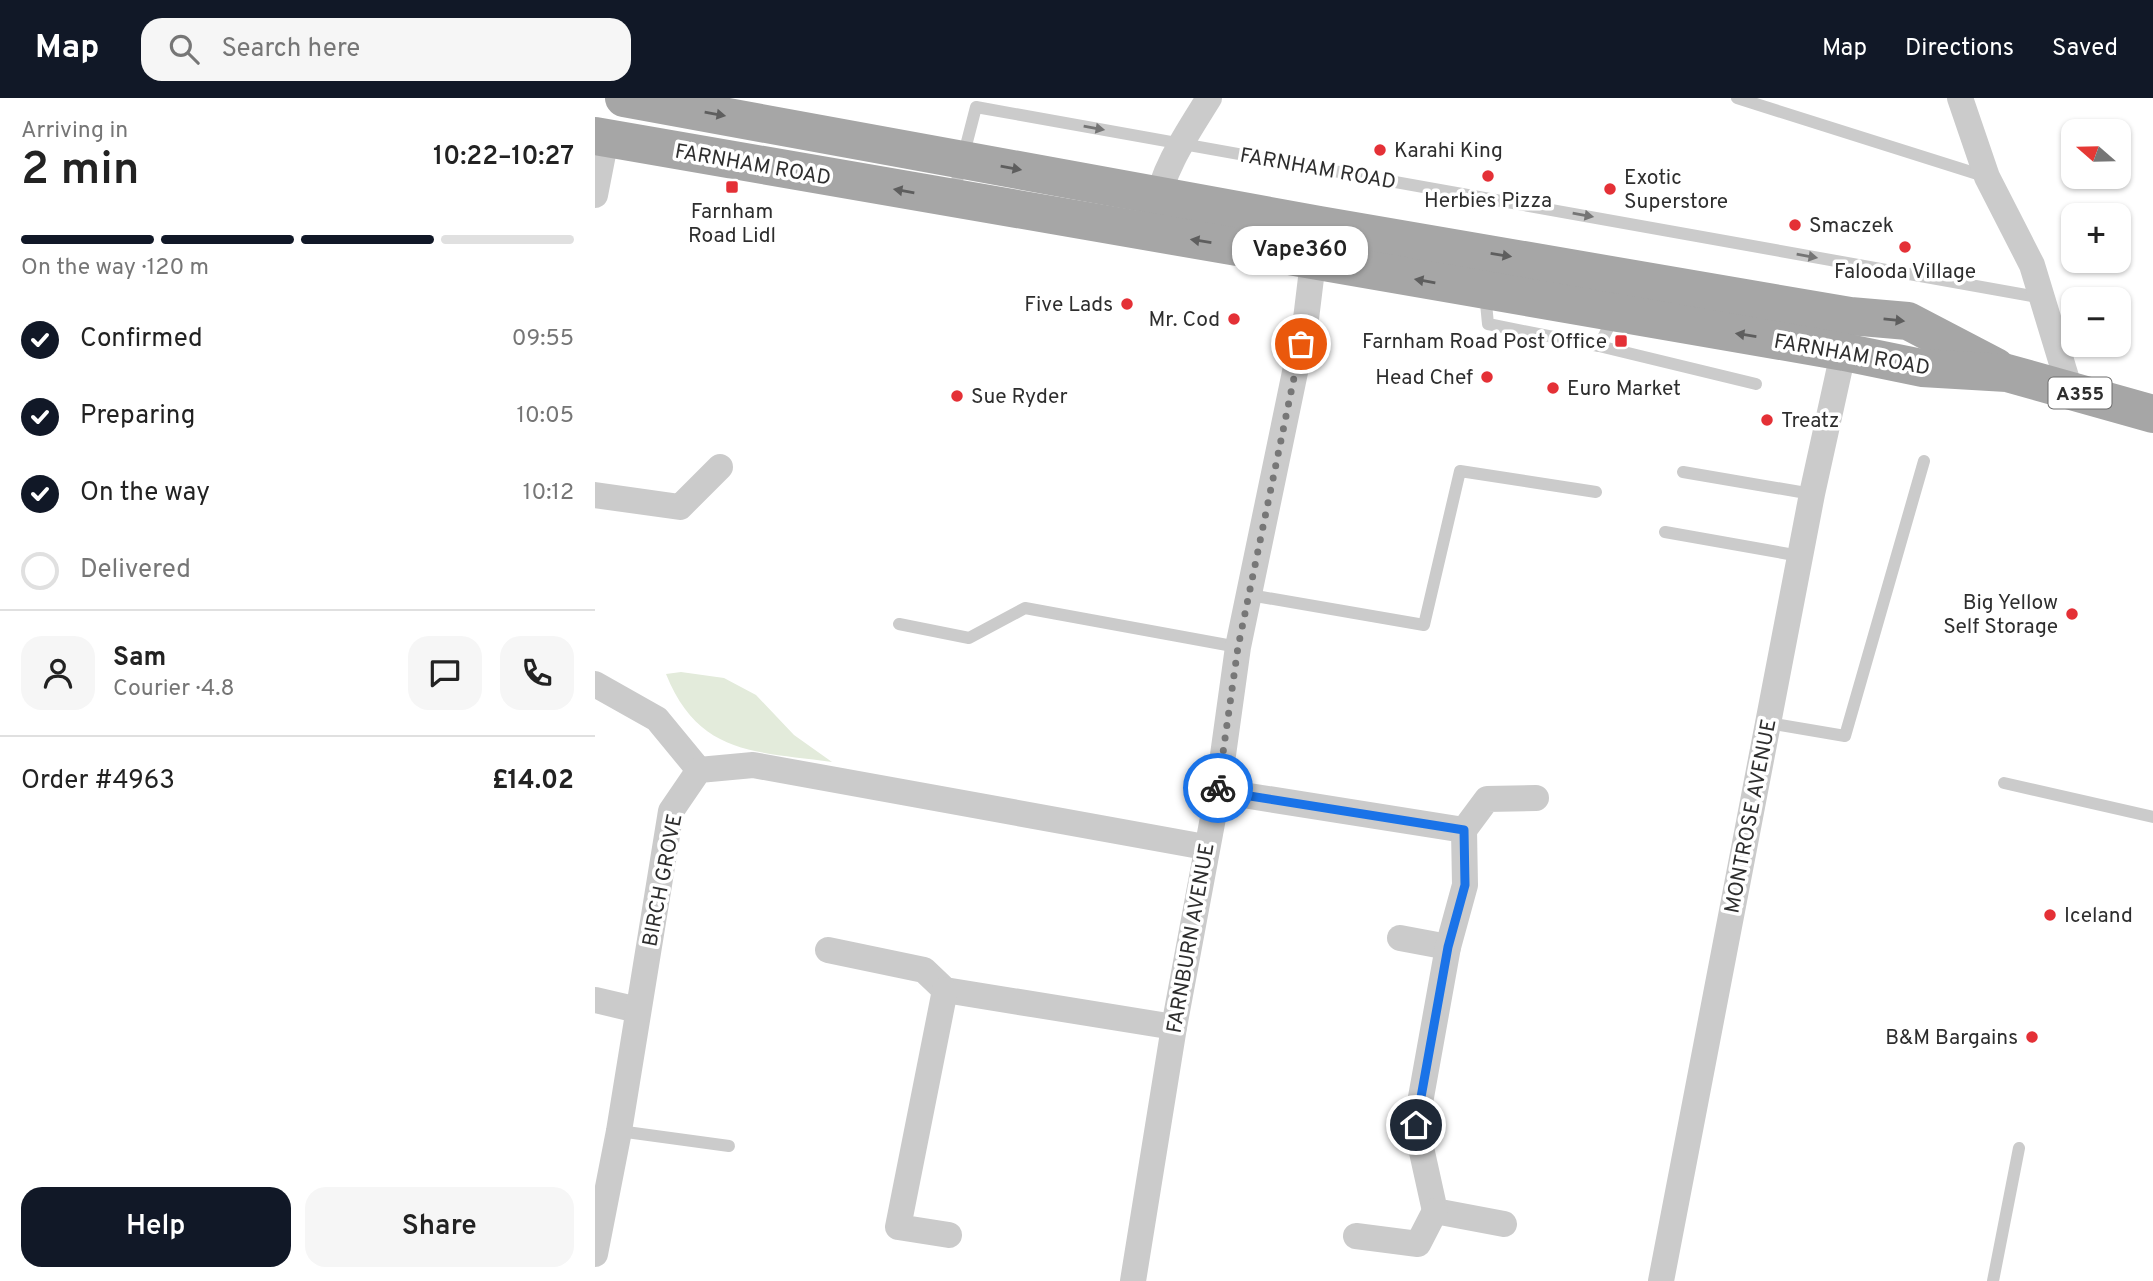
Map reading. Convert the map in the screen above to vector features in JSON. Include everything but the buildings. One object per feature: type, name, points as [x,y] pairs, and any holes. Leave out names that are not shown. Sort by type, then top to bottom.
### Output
[{"type":"main road","name":"FARNHAM ROAD","points":[[624,98],[1159,194],[1485,292],[1614,304],[1847,334],[1922,368],[2007,373],[2153,414]]},
{"type":"main road","name":"FARNHAM ROAD","points":[[599,145],[952,199],[1153,234],[1316,242],[1614,304]]},
{"type":"street","points":[[1153,234],[1159,194],[1182,143],[1209,98]]},
{"type":"street","points":[[1969,101],[1987,177],[2032,265],[2070,390]]},
{"type":"street","points":[[595,195],[599,145]]},
{"type":"street","name":"FARNBURN AVENUE","points":[[1133,1281],[1205,847],[1218,791],[1238,647],[1306,319],[1316,242]]},
{"type":"street","name":"MONTROSE AVENUE","points":[[1661,1281],[1812,494],[1847,334]]},
{"type":"street","points":[[595,495],[680,507],[720,467]]},
{"type":"street","points":[[595,684],[657,719],[699,770],[753,765],[1205,847]]},
{"type":"street","name":"BIRCH GROVE","points":[[595,1254],[619,1131],[671,811],[699,770]]},
{"type":"street","points":[[1218,791],[1464,830]]},
{"type":"street","points":[[1356,1236],[1418,1244],[1435,1211],[1416,1125],[1448,947],[1465,885],[1464,830],[1487,799],[1536,797]]},
{"type":"street","points":[[1400,938],[1448,947]]},
{"type":"street","points":[[828,950],[924,970],[945,990],[1174,1027]]},
{"type":"street","points":[[945,990],[898,1227],[949,1235]]},
{"type":"street","points":[[595,1000],[638,1010]]},
{"type":"street","points":[[1435,1211],[1504,1224]]},
{"type":"lane","points":[[1737,98],[1987,177]]},
{"type":"lane","name":"FARNHAM ROAD","points":[[952,199],[976,107],[2043,298]]},
{"type":"lane","name":"FARNHAM ROAD","points":[[1614,304],[1756,384]]},
{"type":"lane","points":[[1768,723],[1845,736],[1924,461]]},
{"type":"lane","points":[[1250,595],[1424,625],[1460,471],[1596,492]]},
{"type":"lane","points":[[1683,472],[1812,494]]},
{"type":"lane","points":[[1665,532],[1800,556]]},
{"type":"lane","points":[[899,624],[969,638],[1025,608],[1238,647]]},
{"type":"lane","points":[[2004,783],[2153,817]]},
{"type":"lane","points":[[619,1131],[729,1146]]},
{"type":"lane","points":[[1993,1281],[2019,1148]]},
{"type":"green space","points":[[681,672],[724,678],[756,695],[794,735],[832,762],[755,751],[733,745],[713,735],[695,721],[679,701],[666,674]]},
{"type":"way so far","points":[[1218,788],[1238,647],[1301,344]]},
{"type":"place","name":"Karahi King","points":[[1380,150]]},
{"type":"place","name":"Herbies Pizza","points":[[1488,176]]},
{"type":"place","name":"Farnham Road Lidl","points":[[732,187]]},
{"type":"place","name":"Exotic Superstore","points":[[1610,189]]},
{"type":"place","name":"Smaczek","points":[[1795,225]]},
{"type":"place","name":"Falooda Village","points":[[1905,247]]},
{"type":"place","name":"Five Lads","points":[[1127,304]]},
{"type":"place","name":"Mr. Cod","points":[[1234,319]]},
{"type":"place","name":"Farnham Road Post Office","points":[[1621,341]]},
{"type":"place","name":"Vape360","points":[[1301,344]]},
{"type":"place","name":"Head Chef","points":[[1487,377]]},
{"type":"place","name":"Euro Market","points":[[1553,388]]},
{"type":"place","name":"Sue Ryder","points":[[957,396]]},
{"type":"place","name":"Treatz","points":[[1767,420]]},
{"type":"place","name":"Big Yellow Self Storage","points":[[2072,614]]},
{"type":"place","name":"Iceland","points":[[2050,915]]},
{"type":"place","name":"B&M Bargains","points":[[2032,1037]]},
{"type":"route","points":[[1218,788],[1218,791],[1464,830],[1465,885],[1448,947],[1416,1125]]}]
